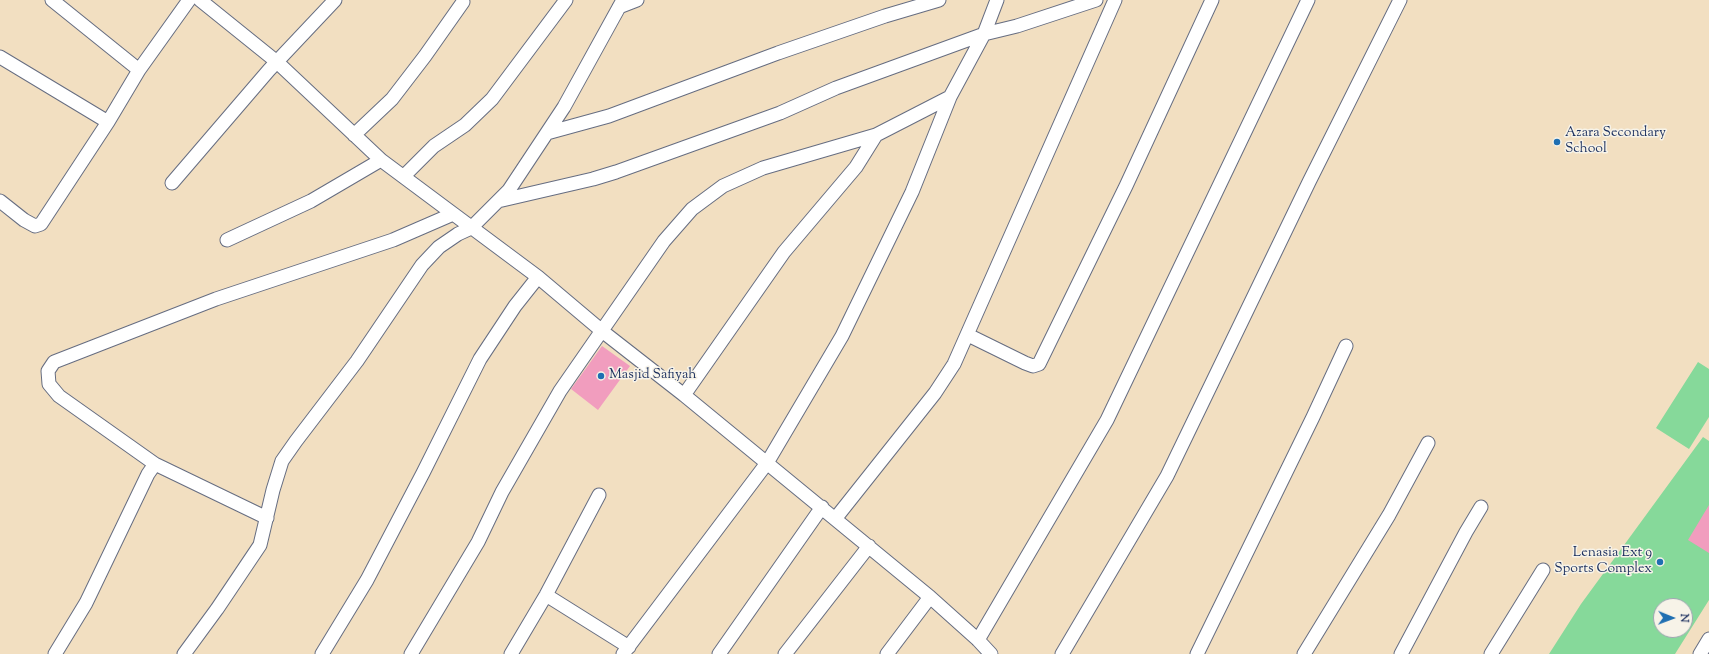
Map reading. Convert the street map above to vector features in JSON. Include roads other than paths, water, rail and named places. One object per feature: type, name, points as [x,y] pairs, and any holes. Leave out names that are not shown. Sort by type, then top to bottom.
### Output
[{"type":"street","points":[[52,0],[139,70]]},
{"type":"street","points":[[0,201],[29,223],[35,226],[41,224],[108,122],[139,70],[189,0]]},
{"type":"street","points":[[200,0],[277,62],[381,160],[538,277],[602,332],[684,395],[930,597],[978,640],[991,654]]},
{"type":"street","points":[[172,183],[277,62],[335,0]]},
{"type":"street","points":[[404,176],[434,146],[465,126],[492,99],[566,0]]},
{"type":"street","points":[[184,654],[217,609],[260,545],[273,490],[282,461],[356,361],[422,265],[439,247],[458,234],[471,228],[509,190],[564,107],[621,4],[637,0]]},
{"type":"street","points":[[547,133],[609,116],[778,53],[885,16],[939,0]]},
{"type":"street","points":[[546,595],[626,650],[767,463],[842,336],[862,298],[912,192],[950,97],[984,34],[997,0]]},
{"type":"street","points":[[498,201],[593,179],[616,172],[780,113],[836,88],[984,34],[1017,26],[1096,0]]},
{"type":"street","points":[[835,519],[935,393],[954,364],[1115,0]]},
{"type":"street","points":[[968,335],[1025,363],[1033,366],[1039,364],[1126,186],[1212,0]]},
{"type":"street","points":[[978,640],[1107,420],[1308,0]]},
{"type":"street","points":[[1062,654],[1167,476],[1309,182],[1400,0]]},
{"type":"street","points":[[354,135],[392,99],[425,56],[463,2]]},
{"type":"street","points":[[0,57],[108,122]]},
{"type":"street","points":[[411,654],[478,542],[502,492],[560,391],[664,241],[692,209],[723,186],[763,168],[876,135],[950,97]]},
{"type":"street","points":[[684,395],[784,252],[856,167],[876,135]]},
{"type":"street","points":[[227,240],[311,201],[381,160]]},
{"type":"street","points":[[267,518],[155,464],[59,396],[49,384],[47,377],[48,371],[54,362],[216,299],[393,240],[453,214]]},
{"type":"street","points":[[322,654],[367,580],[424,473],[480,359],[515,306],[538,277]]},
{"type":"street","points":[[1197,654],[1313,418],[1346,346]]},
{"type":"street","points":[[1304,654],[1389,515],[1428,443]]},
{"type":"street","points":[[55,654],[86,603],[148,474],[155,464]]},
{"type":"street","points":[[511,654],[546,595],[599,495]]},
{"type":"street","points":[[719,654],[822,507]]},
{"type":"street","points":[[1401,654],[1466,532],[1481,507]]},
{"type":"street","points":[[785,654],[869,546]]},
{"type":"street","points":[[1491,654],[1543,570]]},
{"type":"street","points":[[887,654],[930,597]]},
{"type":"street","points":[[1700,654],[1709,639]]},
{"type":"place","name":"Azara Secondary School","points":[[1557,142]]},
{"type":"place","name":"Masjid Safiyah","points":[[601,376]]},
{"type":"place","name":"Lenasia Ext 9 Sports Complex","points":[[1660,562]]}]
